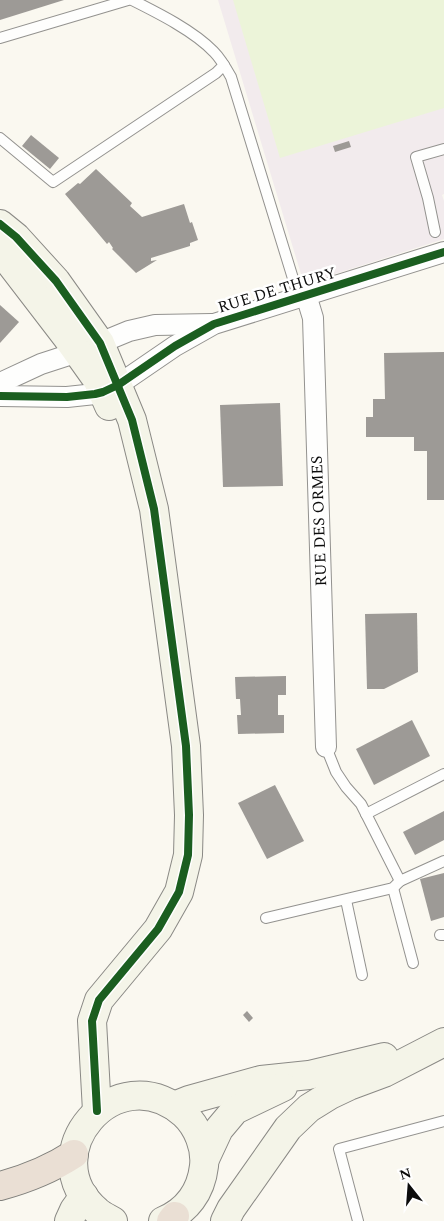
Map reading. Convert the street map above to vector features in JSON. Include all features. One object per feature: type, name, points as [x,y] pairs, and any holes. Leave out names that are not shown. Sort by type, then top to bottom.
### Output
[{"type":"highway","points":[[0,1186],[59,1164],[74,1154]]},
{"type":"street","points":[[0,224],[16,237],[56,281],[79,311],[89,348],[110,388],[132,420],[154,509],[186,746],[189,815],[188,855],[179,892],[158,929],[99,1000],[92,1021],[97,1111]]},
{"type":"street","points":[[0,250],[89,348]]},
{"type":"street","name":"RUE DE THURY","points":[[110,388],[175,346],[214,324],[444,252]]},
{"type":"street","name":"RUE DES ORMES","points":[[302,297],[313,318],[326,747]]},
{"type":"street","name":"RUE DE THURY","points":[[0,384],[41,364],[89,348],[129,331],[155,325],[214,324]]},
{"type":"street","points":[[0,396],[67,398],[95,394],[110,388]]},
{"type":"street","points":[[174,1106],[261,1080],[309,1075],[444,1042]]},
{"type":"street","points":[[225,1221],[231,1209],[288,1128],[309,1108],[330,1095],[384,1073],[444,1042]]},
{"type":"street","points":[[93,1048],[127,1097]]},
{"type":"street","points":[[205,1159],[219,1129],[235,1110],[309,1075]]},
{"type":"street","points":[[113,1221],[97,1211],[84,1196],[77,1183],[74,1169],[74,1154],[78,1138],[86,1123],[97,1111],[111,1102],[127,1097],[143,1096],[160,1099],[174,1106],[186,1116],[196,1129],[202,1143],[205,1159],[203,1176],[197,1191],[188,1205],[170,1219]]},
{"type":"street","points":[[69,1221],[84,1196]]},
{"type":"lane","points":[[0,38],[128,0]]},
{"type":"lane","points":[[132,0],[156,12],[201,40],[215,52],[224,65],[231,78],[302,297]]},
{"type":"lane","points":[[0,138],[53,182],[216,73],[224,65]]},
{"type":"lane","points":[[435,232],[416,157],[444,149]]},
{"type":"lane","points":[[326,747],[336,772],[361,804],[397,884],[413,963]]},
{"type":"lane","points":[[366,814],[444,774]]},
{"type":"lane","points":[[266,918],[346,900],[397,884],[444,860]]},
{"type":"lane","points":[[346,900],[362,975]]},
{"type":"lane","points":[[358,1221],[339,1148],[444,1121]]},
{"type":"shaded area","points":[[218,0],[444,0],[444,194],[442,195],[444,201],[444,239],[304,284]]},
{"type":"green space","points":[[233,0],[444,0],[444,108],[280,158]]},
{"type":"building","points":[[0,0],[64,0],[0,20]]},
{"type":"building","points":[[31,135],[59,158],[50,169],[22,146]]},
{"type":"building","points":[[349,141],[351,147],[335,152],[333,146]]},
{"type":"building","points":[[96,169],[132,203],[130,206],[142,217],[184,204],[198,240],[190,243],[190,246],[151,258],[151,261],[157,260],[136,273],[112,249],[109,242],[107,244],[65,194],[78,183],[80,184]]},
{"type":"building","points":[[0,305],[19,322],[0,343]]},
{"type":"building","points":[[444,352],[444,500],[427,500],[427,451],[414,451],[414,437],[366,437],[366,417],[373,417],[373,399],[385,399],[384,353]]},
{"type":"building","points":[[280,403],[283,486],[223,487],[220,405]]},
{"type":"building","points":[[417,613],[418,672],[384,689],[367,689],[365,614]]},
{"type":"building","points":[[286,676],[286,695],[278,695],[278,715],[284,715],[284,733],[238,734],[237,715],[241,715],[240,699],[236,699],[235,677]]},
{"type":"building","points":[[412,720],[430,756],[374,785],[356,749]]},
{"type":"building","points":[[275,785],[304,841],[267,859],[238,803]]},
{"type":"building","points":[[444,811],[444,840],[415,855],[403,832]]},
{"type":"building","points":[[444,873],[444,917],[431,921],[420,879]]},
{"type":"building","points":[[247,1011],[253,1018],[249,1022],[243,1015]]},
{"type":"cycle path","points":[[0,224],[16,237],[56,281],[100,343],[132,420],[154,509],[186,746],[189,815],[188,855],[179,892],[158,929],[99,1000],[92,1021],[97,1111]]},
{"type":"cycle path","points":[[0,396],[67,397],[103,392],[118,385],[175,346],[214,324],[444,252]]}]
